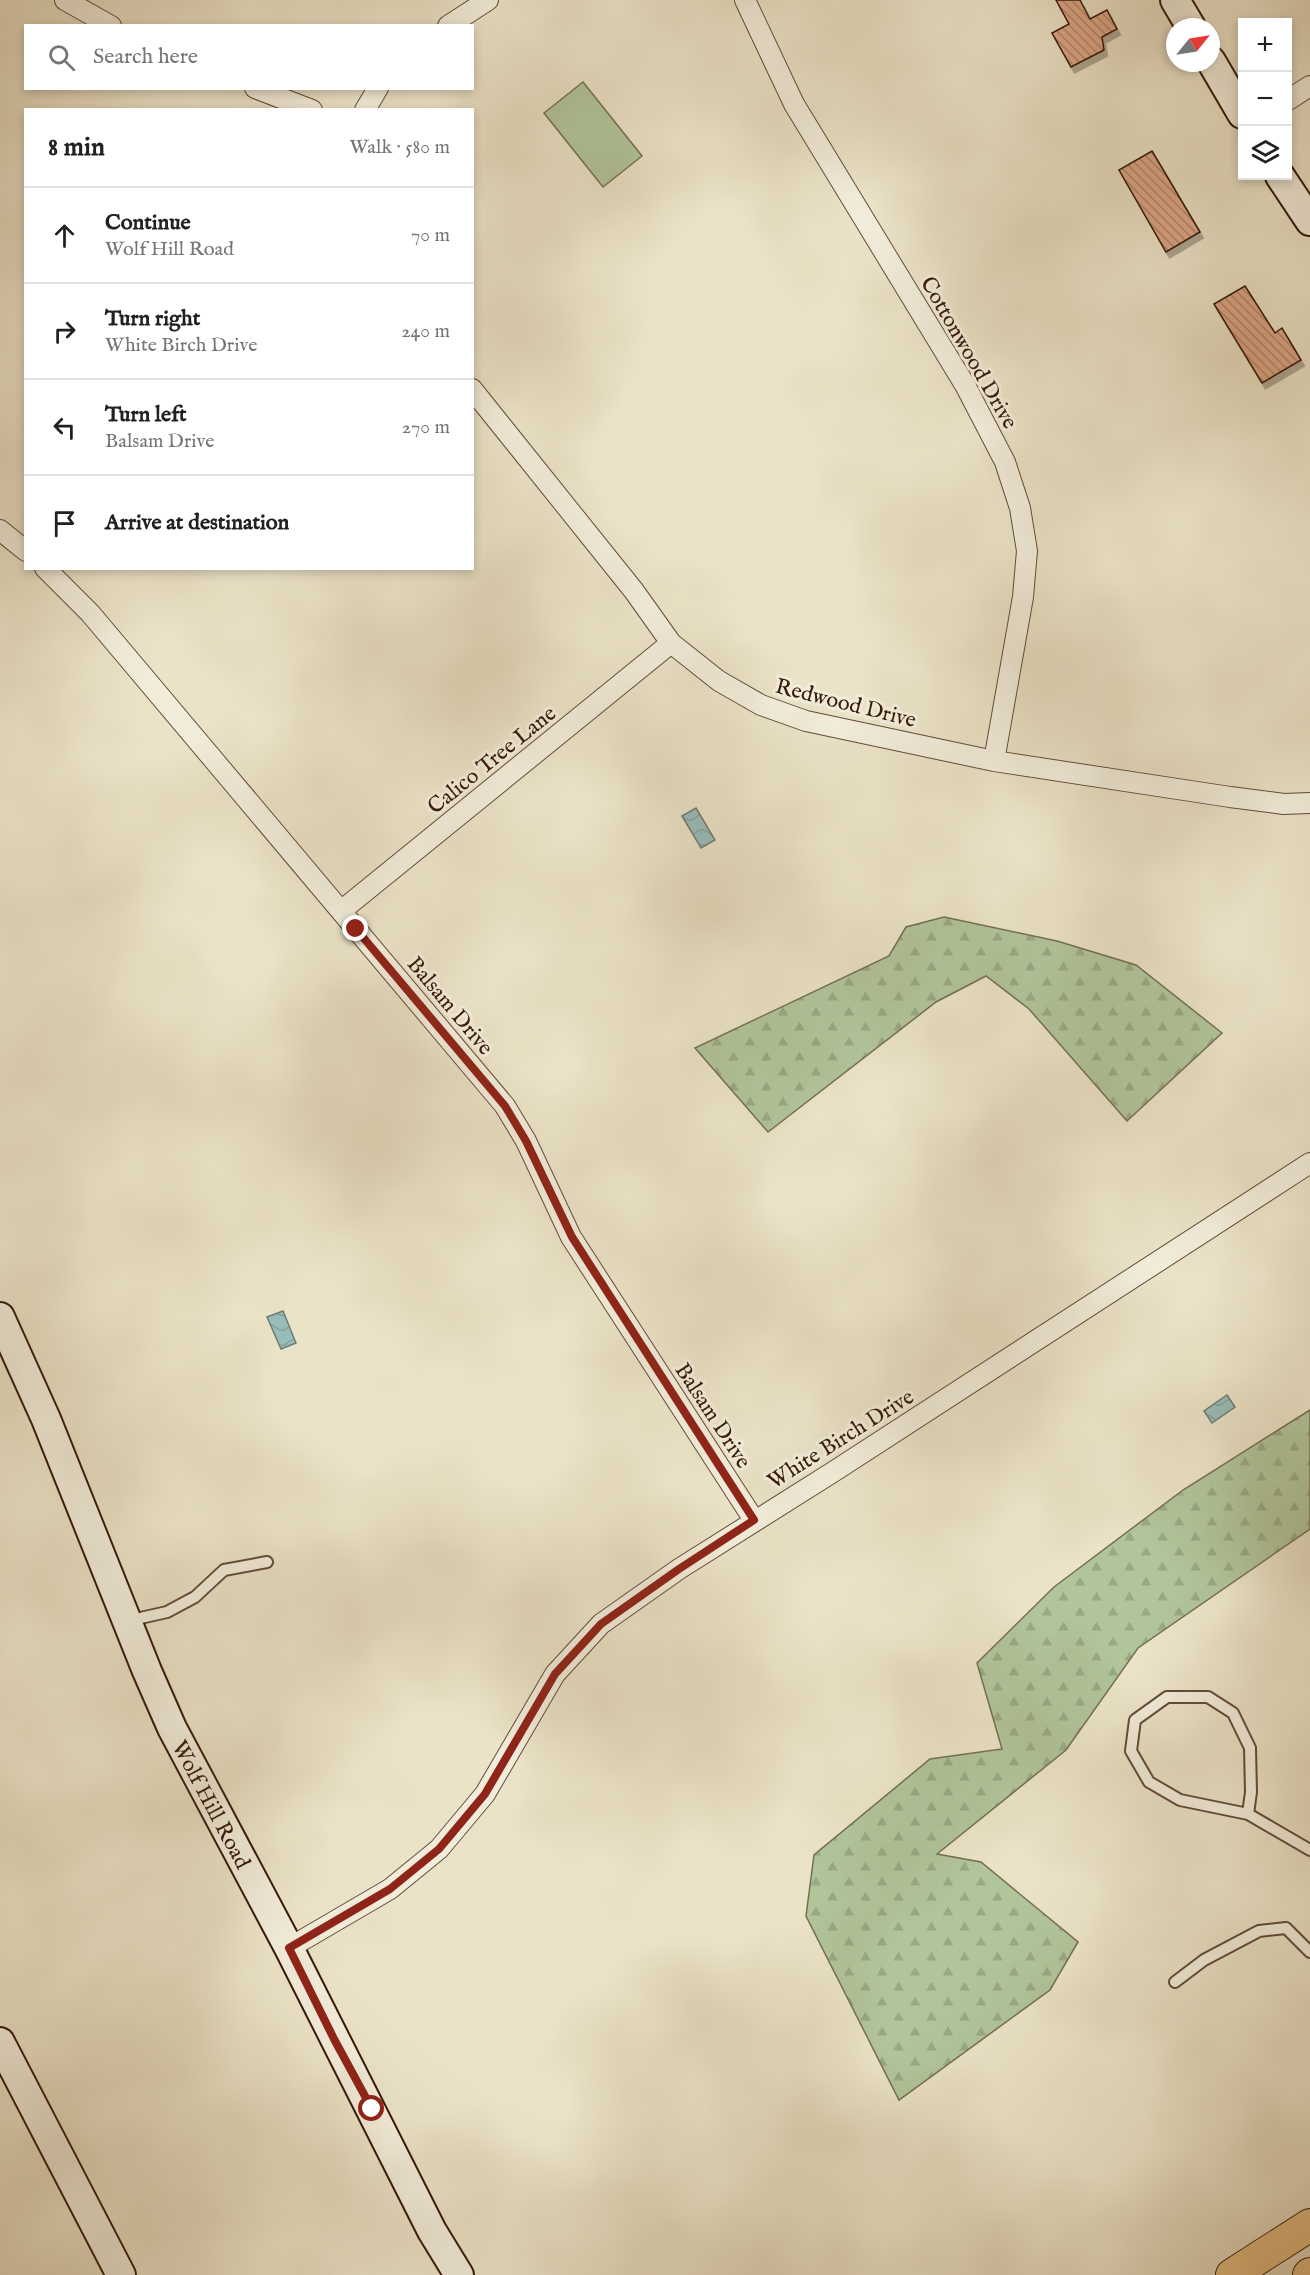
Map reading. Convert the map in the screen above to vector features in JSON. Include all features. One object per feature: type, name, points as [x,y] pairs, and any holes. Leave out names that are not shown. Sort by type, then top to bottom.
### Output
[{"type":"main road","points":[[1232,2275],[1310,2225]]},
{"type":"street","points":[[65,0],[107,24]]},
{"type":"street","points":[[451,24],[488,0]]},
{"type":"street","name":"Cottonwood Drive","points":[[745,0],[794,104],[965,385],[1005,462],[1017,499],[1027,551],[1023,597],[994,760]]},
{"type":"street","points":[[1175,0],[1186,18]]},
{"type":"street","points":[[1217,72],[1238,107]]},
{"type":"street","points":[[1292,96],[1310,86]]},
{"type":"street","points":[[260,90],[307,108]]},
{"type":"street","points":[[366,108],[377,90]]},
{"type":"street","points":[[1283,180],[1310,221]]},
{"type":"street","name":"Redwood Drive","points":[[474,391],[634,591],[671,643],[719,681],[761,705],[806,721],[994,760],[1230,797],[1284,804],[1310,803]]},
{"type":"street","points":[[0,530],[24,548]]},
{"type":"street","name":"Balsam Drive","points":[[47,570],[90,613],[505,1106],[526,1141],[572,1237],[754,1520]]},
{"type":"street","name":"Calico Tree Lane","points":[[341,911],[671,643]]},
{"type":"street","name":"White Birch Drive","points":[[289,1948],[390,1889],[439,1849],[485,1794],[555,1674],[601,1624],[754,1520],[853,1459],[1310,1163]]},
{"type":"street","name":"Wolf Hill Road","points":[[0,1317],[46,1419],[172,1728],[289,1948],[432,2230],[459,2275]]},
{"type":"street","points":[[0,2042],[121,2275]]},
{"type":"lane","points":[[127,1621],[167,1612],[195,1596],[224,1570],[267,1562]]},
{"type":"lane","points":[[1248,1814],[1251,1792],[1250,1748],[1233,1713],[1208,1697],[1167,1696],[1135,1720],[1131,1751],[1149,1782],[1180,1800],[1248,1814],[1310,1850]]},
{"type":"lane","points":[[1175,1982],[1204,1960],[1259,1931],[1286,1928],[1310,1952]]},
{"type":"green space","points":[[583,82],[642,156],[603,187],[544,113]]},
{"type":"green space","points":[[944,917],[1057,941],[1136,965],[1222,1033],[1127,1121],[1029,1009],[986,976],[936,1002],[768,1132],[695,1048],[889,956],[906,927]]},
{"type":"green space","points":[[1310,1410],[1310,1529],[1138,1648],[1066,1750],[937,1854],[981,1862],[1078,1942],[1050,1990],[899,2100],[806,1916],[814,1855],[930,1759],[1002,1749],[977,1663],[1054,1587],[1183,1490]]},
{"type":"water","points":[[696,808],[715,840],[701,848],[682,816]]},
{"type":"water","points":[[283,1311],[296,1343],[281,1349],[267,1317]]},
{"type":"water","points":[[1227,1395],[1235,1407],[1212,1423],[1204,1411]]},
{"type":"building","points":[[1056,0],[1080,0],[1090,19],[1107,10],[1117,29],[1102,37],[1104,50],[1071,67],[1052,33],[1069,24]]},
{"type":"building","points":[[1152,151],[1200,232],[1166,252],[1119,170]]},
{"type":"building","points":[[1245,286],[1275,333],[1282,328],[1301,360],[1262,383],[1214,304]]},
{"type":"route","points":[[356,929],[505,1106],[526,1141],[572,1237],[754,1520],[601,1624],[555,1674],[485,1794],[439,1849],[390,1889],[289,1948],[360,2090],[372,2109]]}]
